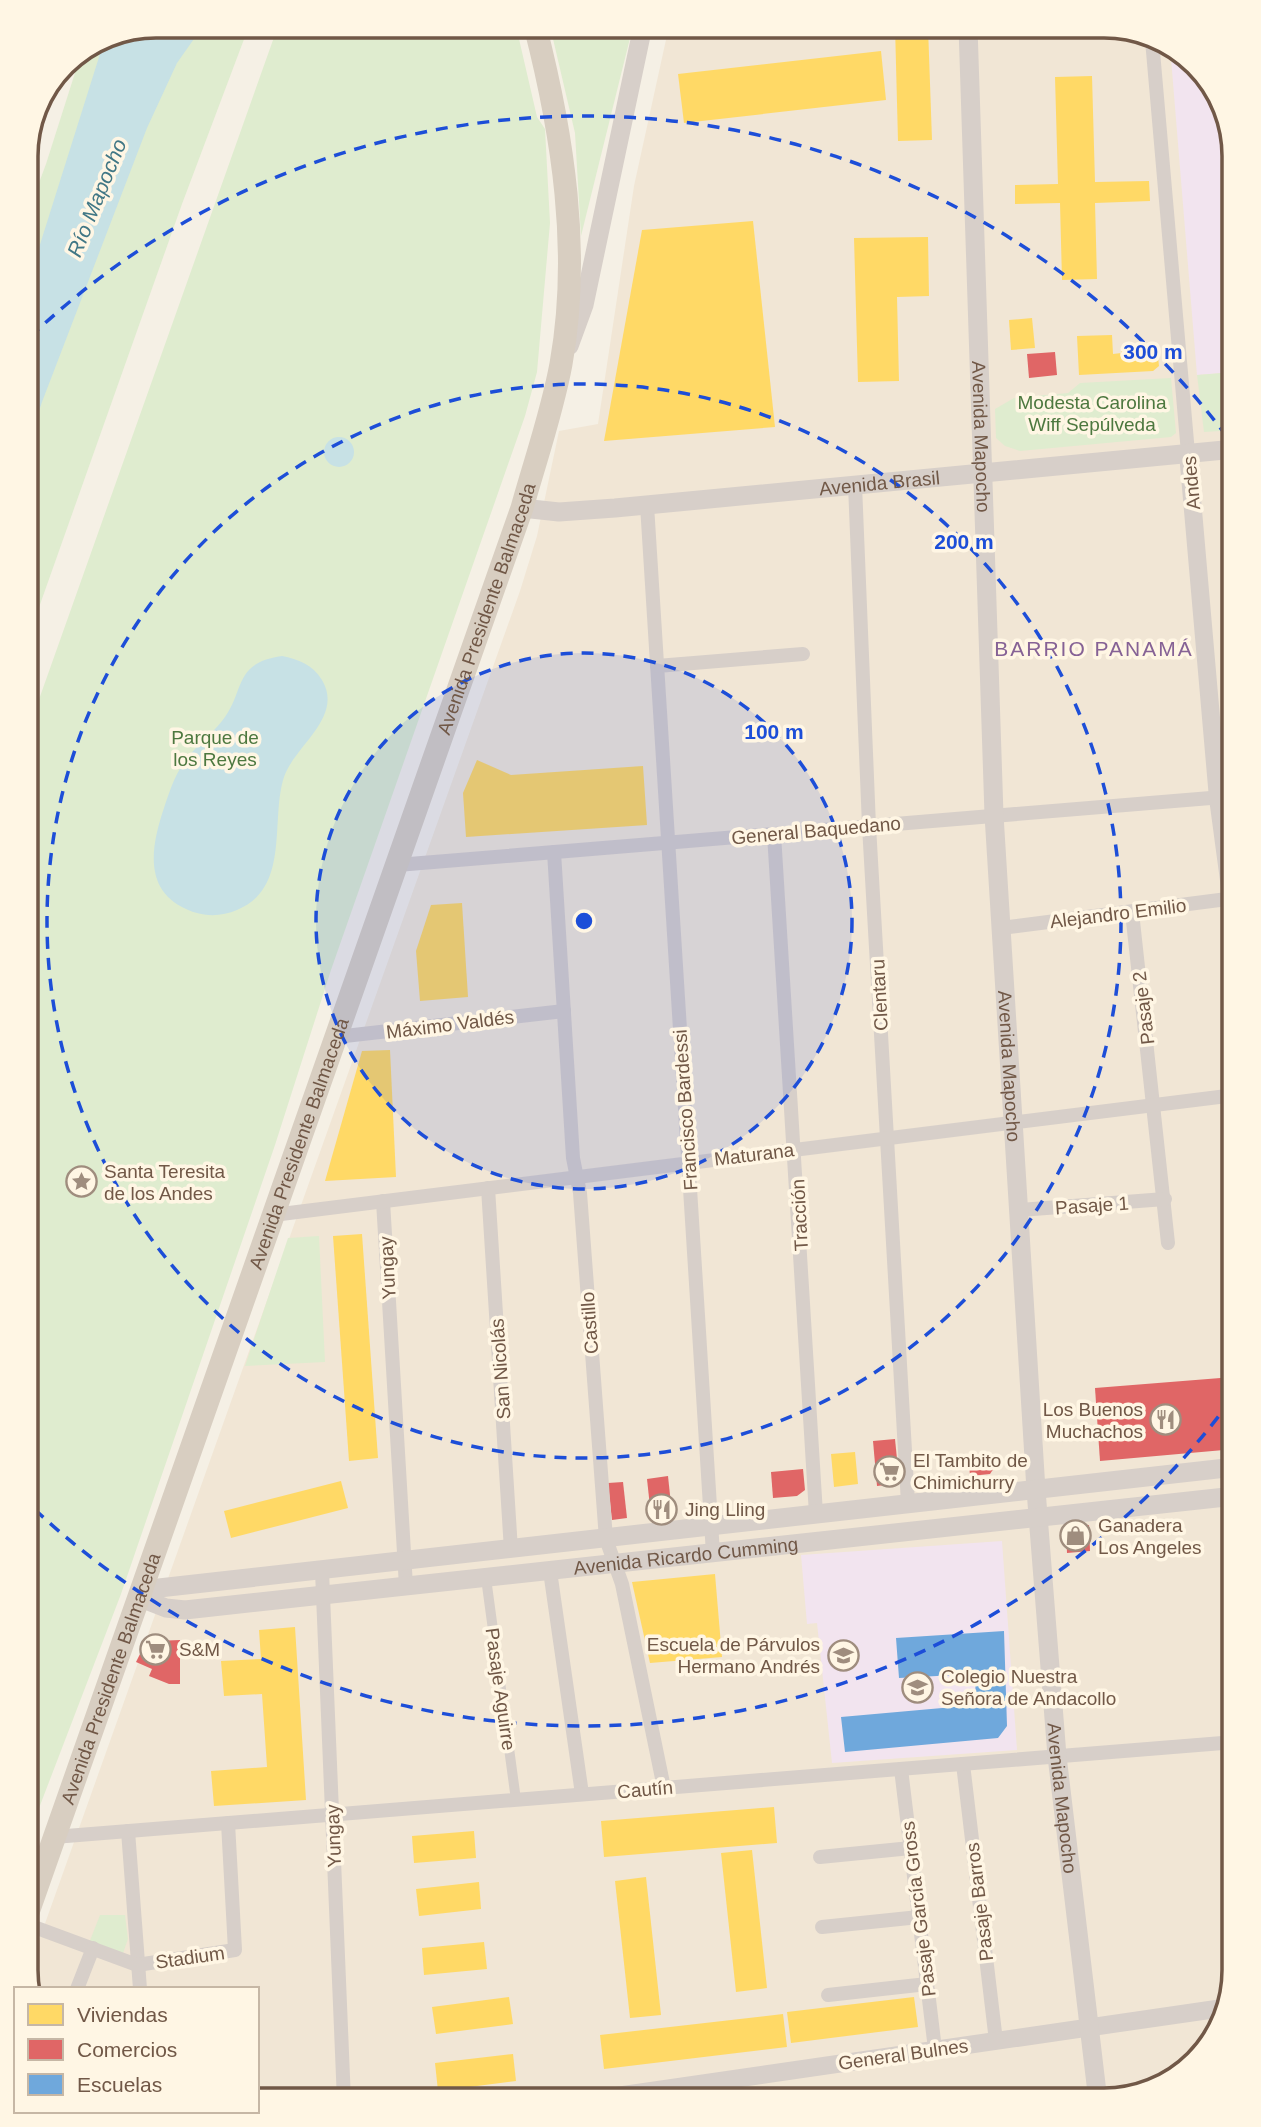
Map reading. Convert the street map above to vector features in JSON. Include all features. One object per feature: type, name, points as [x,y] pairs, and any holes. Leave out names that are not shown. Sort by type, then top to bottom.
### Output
[{"type":"main road","name":"Avenida Presidente Balmaceda","points":[[538,38],[555,110],[565,194],[568,276],[560,365]]},
{"type":"main road","name":"Avenida Presidente Balmaceda","points":[[38,1883],[522,508],[560,365],[584,305],[640,39]]},
{"type":"main road","name":"Avenida Mapocho","points":[[968,39],[994,816],[1036,1490],[1057,1756],[1096,2088]]},
{"type":"main road","name":"Avenida Brasil","points":[[522,508],[559,512],[647,505],[1222,450]]},
{"type":"main road","name":"Avenida Ricardo Cumming","points":[[140,1594],[711,1525],[1222,1469]]},
{"type":"main road","name":"Avenida Ricardo Cumming","points":[[140,1594],[166,1608],[185,1610],[1038,1520],[1222,1498]]},
{"type":"street","name":"Andes","points":[[1153,50],[1188,453],[1222,753]]},
{"type":"street","name":"Clentaru","points":[[855,485],[869,826],[908,1503]]},
{"type":"street","name":"Francisco Bardessi","points":[[647,505],[713,1554]]},
{"type":"street","points":[[657,666],[803,654]]},
{"type":"street","name":"General Baquedano","points":[[397,865],[1222,797]]},
{"type":"street","name":"Tracción","points":[[774,834],[816,1514]]},
{"type":"street","name":"Castillo","points":[[554,852],[573,1158],[577,1177],[606,1539],[617,1564],[664,1788]]},
{"type":"street","name":"Alejandro Emilio","points":[[1001,928],[1222,900]]},
{"type":"street","name":"Pasaje 2","points":[[1132,912],[1155,1104]]},
{"type":"street","name":"Máximo Valdés","points":[[336,1037],[564,1011]]},
{"type":"street","name":"Maturana","points":[[273,1215],[1222,1096]]},
{"type":"street","points":[[1155,1104],[1168,1243]]},
{"type":"street","name":"San Nicolás","points":[[488,1188],[511,1549]]},
{"type":"street","name":"Pasaje 1","points":[[1020,1210],[1165,1199]]},
{"type":"street","name":"Yungay","points":[[383,1201],[406,1586]]},
{"type":"street","name":"Yungay","points":[[322,1571],[343,2088]]},
{"type":"street","points":[[550,1571],[582,1794]]},
{"type":"street","name":"Pasaje Aguirre","points":[[486,1578],[516,1800]]},
{"type":"street","name":"Cautín","points":[[54,1837],[1222,1743]]},
{"type":"street","name":"Pasaje Barros","points":[[963,1764],[996,2041]]},
{"type":"street","name":"Pasaje García Gross","points":[[901,1769],[935,2049]]},
{"type":"street","name":"Stadium","points":[[38,1928],[137,1965],[235,1950],[228,1823]]},
{"type":"street","points":[[128,1831],[140,1987]]},
{"type":"street","points":[[820,1857],[911,1848]]},
{"type":"street","points":[[822,1927],[919,1917]]},
{"type":"street","points":[[78,1987],[93,1948]]},
{"type":"street","points":[[828,1995],[928,1984]]},
{"type":"street","name":"General Bulnes","points":[[670,2088],[1215,2009]]},
{"type":"shaded area","points":[[666,39],[1127,41],[1156,51],[1182,68],[1203,91],[1218,126],[1222,157],[1222,1970],[1218,2001],[1207,2029],[1198,2042],[1170,2069],[1135,2084],[1104,2088],[259,2088],[259,1987],[40,1987],[38,1943],[520,591],[537,536],[559,431],[598,424],[634,186]]},
{"type":"shaded area","points":[[1171,59],[1203,91],[1218,126],[1221,141],[1222,373],[1197,375]]},
{"type":"shaded area","name":"Colegio Nuestra Señora de Andacollo","points":[[1002,1541],[1017,1750],[832,1763],[817,1623],[807,1624],[801,1555]]},
{"type":"green space","points":[[157,38],[244,38],[182,204],[39,608],[39,183],[75,72],[98,54],[134,41]]},
{"type":"green space","name":"Parque de los Reyes","points":[[274,38],[519,38],[537,117],[545,129],[550,223],[537,372],[525,416],[331,970],[275,1145],[121,1594],[38,1810],[39,700]]},
{"type":"green space","points":[[553,38],[630,38],[581,236],[575,133]]},
{"type":"green space","points":[[1222,373],[1222,431],[1204,432],[1197,375]]},
{"type":"green space","name":"Modesta Carolina Wiff Sepúlveda","points":[[1171,378],[1176,433],[1171,437],[1020,451],[1005,446],[996,438],[995,409],[1014,398],[1068,393],[1080,383]]},
{"type":"green space","points":[[319,1236],[325,1362],[245,1366],[288,1238]]},
{"type":"green space","points":[[100,1915],[125,1915],[128,1939],[122,1956],[89,1943]]},
{"type":"water","name":"Río Mapocho","points":[[195,38],[177,63],[147,128],[39,411],[39,248],[100,53],[134,41]]},
{"type":"water","points":[[339,437],[350,441],[354,452],[350,463],[339,467],[328,463],[324,452],[328,441]]},
{"type":"water","points":[[282,656],[314,670],[327,693],[327,706],[323,719],[284,777],[272,870],[265,886],[254,900],[237,910],[212,915],[192,912],[172,900],[162,890],[154,865],[156,836],[168,797],[183,764],[229,710],[247,672],[255,665]]},
{"type":"building: Viviendas","points":[[895,39],[928,39],[932,140],[898,141]]},
{"type":"building: Viviendas","points":[[881,51],[886,100],[684,123],[678,74]]},
{"type":"building: Viviendas","points":[[1092,76],[1095,182],[1149,181],[1150,201],[1095,203],[1097,279],[1062,280],[1060,203],[1015,204],[1015,185],[1058,184],[1055,77]]},
{"type":"building: Viviendas","points":[[753,221],[775,427],[604,441],[642,230]]},
{"type":"building: Viviendas","points":[[928,237],[929,296],[897,297],[899,381],[858,382],[854,238]]},
{"type":"building: Viviendas","points":[[1032,318],[1035,348],[1011,350],[1009,320]]},
{"type":"building: Viviendas","points":[[1112,335],[1113,354],[1121,353],[1121,349],[1157,347],[1159,366],[1153,371],[1079,375],[1077,336]]},
{"type":"building: Viviendas","points":[[477,760],[511,775],[643,766],[647,825],[466,837],[463,793]]},
{"type":"building: Viviendas","points":[[462,903],[468,997],[420,1001],[416,951],[431,905]]},
{"type":"building: Viviendas","points":[[390,1050],[396,1177],[325,1181],[362,1051]]},
{"type":"building: Viviendas","points":[[362,1234],[378,1458],[349,1461],[333,1236]]},
{"type":"building: Viviendas","points":[[855,1452],[858,1484],[834,1487],[831,1454]]},
{"type":"building: Viviendas","points":[[341,1481],[348,1508],[231,1538],[224,1511]]},
{"type":"building: Viviendas","points":[[715,1574],[722,1657],[650,1663],[632,1582]]},
{"type":"building: Viviendas","points":[[295,1627],[306,1800],[214,1806],[211,1771],[267,1767],[262,1694],[224,1696],[221,1661],[261,1659],[259,1630]]},
{"type":"building: Viviendas","points":[[774,1807],[777,1843],[604,1857],[601,1821]]},
{"type":"building: Viviendas","points":[[474,1831],[476,1858],[414,1863],[412,1836]]},
{"type":"building: Viviendas","points":[[752,1850],[767,1988],[736,1992],[721,1853]]},
{"type":"building: Viviendas","points":[[646,1877],[661,2015],[630,2018],[615,1881]]},
{"type":"building: Viviendas","points":[[479,1882],[481,1909],[419,1916],[416,1889]]},
{"type":"building: Viviendas","points":[[484,1942],[487,1969],[424,1975],[422,1948]]},
{"type":"building: Viviendas","points":[[509,1997],[513,2024],[436,2034],[432,2007]]},
{"type":"building: Viviendas","points":[[914,1997],[918,2027],[791,2043],[787,2012]]},
{"type":"building: Viviendas","points":[[783,2014],[787,2047],[604,2069],[600,2035]]},
{"type":"building: Viviendas","points":[[513,2054],[516,2081],[461,2088],[438,2088],[435,2063]]},
{"type":"building: Comercios","points":[[1055,352],[1057,375],[1029,378],[1027,354]]},
{"type":"building: Comercios","name":"Los Buenos Muchachos","points":[[1222,1378],[1222,1450],[1100,1461],[1095,1388]]},
{"type":"building: Comercios","points":[[895,1439],[899,1479],[893,1484],[877,1486],[873,1441]]},
{"type":"building: Comercios","points":[[993,1460],[994,1468],[990,1474],[970,1476],[969,1462]]},
{"type":"building: Comercios","points":[[803,1469],[805,1490],[797,1496],[773,1498],[771,1472]]},
{"type":"building: Comercios","points":[[668,1476],[672,1514],[651,1516],[647,1479]]},
{"type":"building: Comercios","points":[[623,1482],[627,1518],[612,1520],[608,1483]]},
{"type":"building: Comercios","points":[[1089,1525],[1090,1551],[1067,1553],[1066,1531]]},
{"type":"building: Comercios","points":[[180,1640],[180,1684],[169,1684],[149,1676],[152,1669],[136,1662],[145,1644]]},
{"type":"building: Escuelas","points":[[1004,1631],[1007,1726],[998,1738],[845,1752],[841,1717],[976,1705],[975,1674],[899,1678],[896,1638]]},
{"type":"place","name":"Santa Teresita de los Andes","points":[[81,1182]]},
{"type":"place","name":"Los Buenos Muchachos","points":[[1166,1420]]},
{"type":"place","name":"El Tambito de Chimichurry","points":[[890,1471]]},
{"type":"place","name":"Jing Lling","points":[[662,1509]]},
{"type":"place","name":"Ganadera Los Angeles","points":[[1075,1536]]},
{"type":"place","name":"S&M","points":[[156,1649]]},
{"type":"place","name":"Escuela de Párvulos Hermano Andrés","points":[[843,1655]]},
{"type":"place","name":"Colegio Nuestra Señora de Andacollo","points":[[918,1687]]},
{"type":"district","name":"BARRIO PANAMÁ","points":[[1094,649]]}]
